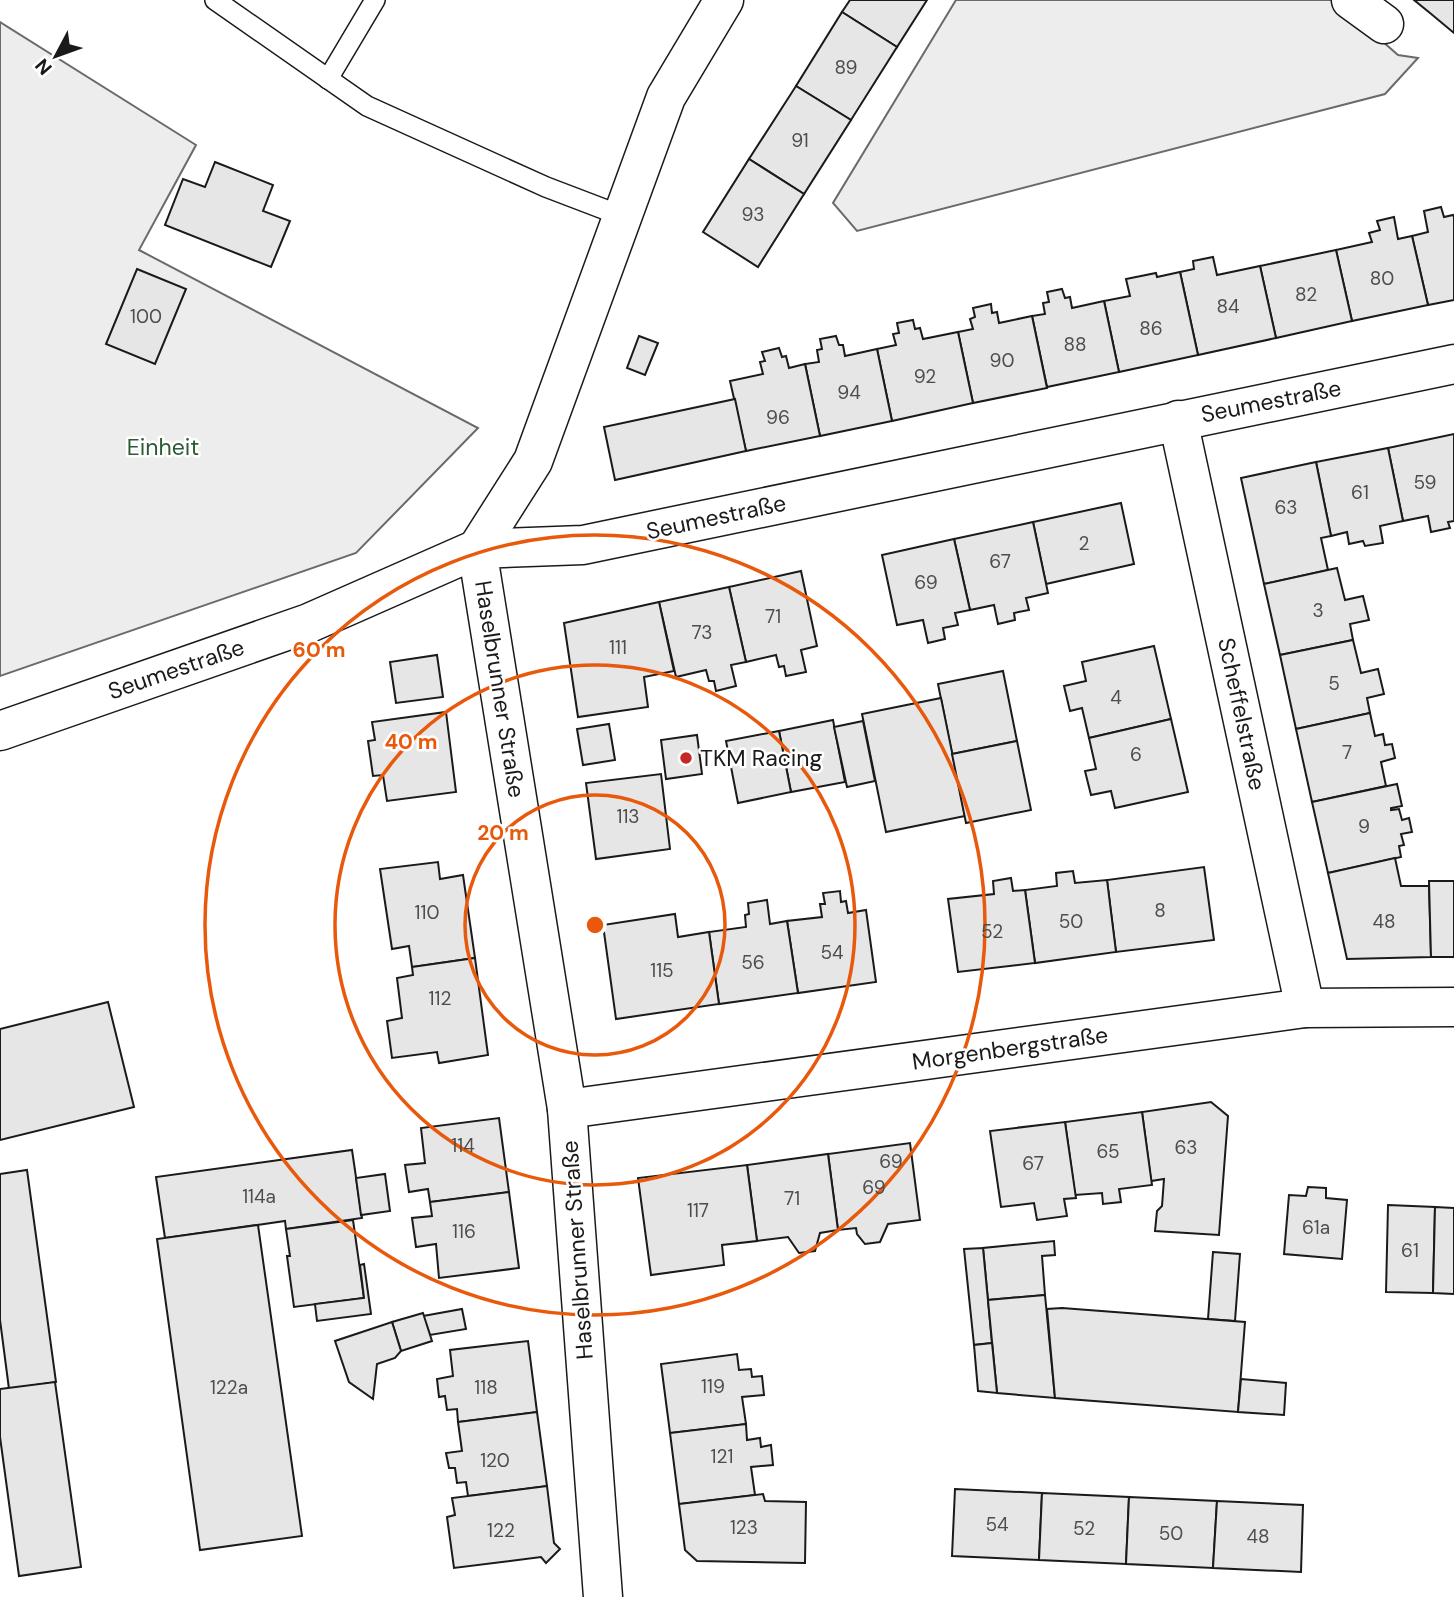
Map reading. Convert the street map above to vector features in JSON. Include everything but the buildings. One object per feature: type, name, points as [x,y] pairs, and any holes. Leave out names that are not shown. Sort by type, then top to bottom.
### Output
[{"type":"street","name":"Haselbrunner Straße","points":[[603,1597],[567,1109],[477,549],[533,461],[666,97],[724,0]]},
{"type":"street","points":[[1351,0],[1384,24]]},
{"type":"street","name":"Seumestraße","points":[[0,731],[309,623],[477,549],[583,545],[1454,364]]},
{"type":"street","name":"Scheffelstraße","points":[[1178,420],[1305,1008]]},
{"type":"street","name":"Morgenbergstraße","points":[[567,1109],[1305,1008],[1454,1007]]},
{"type":"lane","points":[[215,0],[367,106],[546,187],[622,216]]},
{"type":"lane","points":[[328,79],[375,0]]},
{"type":"shaded area","points":[[956,0],[1351,0],[1364,25],[1398,55],[1418,58],[1385,94],[857,231],[833,203]]},
{"type":"shaded area","name":"Einheit","points":[[0,22],[196,145],[139,250],[478,428],[356,553],[0,676]]},
{"type":"place","name":"TKM Racing","points":[[686,758]]}]
